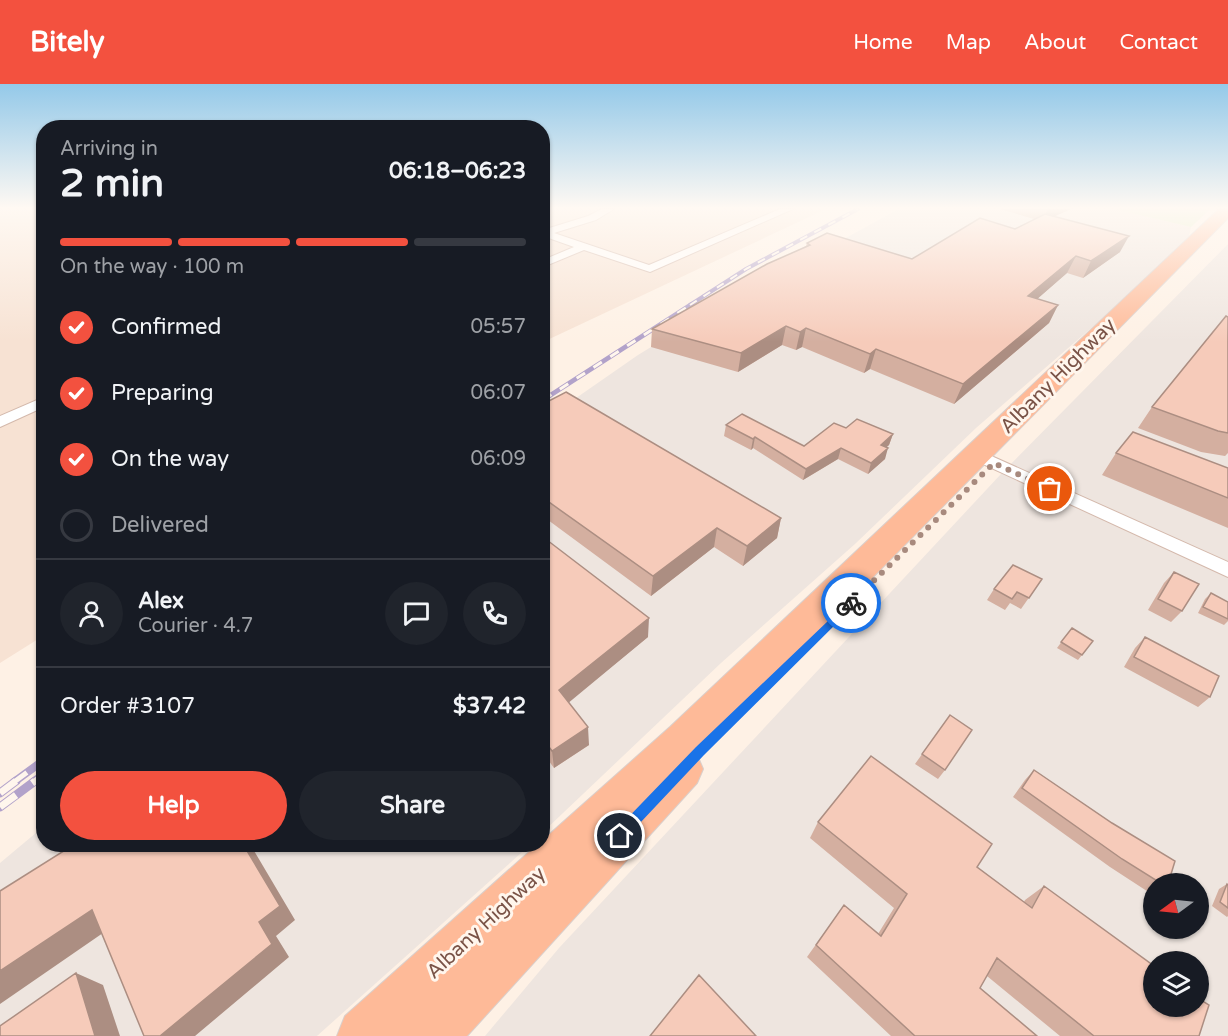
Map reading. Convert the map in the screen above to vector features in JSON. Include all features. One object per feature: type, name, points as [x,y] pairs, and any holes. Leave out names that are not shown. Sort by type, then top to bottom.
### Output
[{"type":"highway","name":"Albany Highway","points":[[436,1031],[700,751],[1185,253]]},
{"type":"highway","name":"Albany Highway","points":[[365,1036],[986,459],[1196,253]]},
{"type":"street","points":[[550,261],[568,253]]},
{"type":"street","points":[[599,253],[650,269],[686,253]]},
{"type":"street","points":[[0,422],[36,405]]},
{"type":"street","points":[[986,459],[1228,570]]},
{"type":"shaded area","points":[[0,253],[36,253],[36,640],[0,663]]},
{"type":"shaded area","points":[[550,253],[731,253],[550,339]]},
{"type":"shaded area","points":[[817,253],[1171,253],[1097,323],[976,428],[855,544],[721,663],[550,825],[550,416],[638,355],[697,319]]},
{"type":"shaded area","points":[[1219,253],[1228,253],[1228,1036],[485,1036],[559,948],[1001,474]]},
{"type":"shaded area","points":[[36,833],[36,852],[522,852],[317,1036],[0,1036],[0,863]]},
{"type":"building","points":[[791,253],[894,253],[912,259],[921,253],[1103,253],[1091,261],[1076,256],[1028,296],[1058,305],[963,384],[876,349],[870,354],[806,328],[800,332],[786,326],[741,353],[652,329],[767,264]]},
{"type":"building","points":[[1226,316],[1228,317],[1228,433],[1152,407]]},
{"type":"building","points":[[566,392],[781,518],[747,546],[717,528],[653,576],[550,503],[550,400]]},
{"type":"building","points":[[742,414],[804,446],[834,423],[846,428],[857,419],[893,434],[881,445],[888,448],[871,463],[841,448],[806,469],[755,437],[753,439],[726,425]]},
{"type":"building","points":[[1133,432],[1228,468],[1228,498],[1116,453]]},
{"type":"building","points":[[550,542],[649,618],[559,690],[588,727],[552,751],[550,748]]},
{"type":"building","points":[[1013,565],[1042,579],[1029,598],[1017,592],[1012,599],[994,589]]},
{"type":"building","points":[[1174,572],[1199,584],[1182,611],[1158,599]]},
{"type":"building","points":[[1211,593],[1228,602],[1228,619],[1203,607]]},
{"type":"building","points":[[1072,628],[1093,641],[1082,655],[1061,642]]},
{"type":"building","points":[[1145,637],[1219,676],[1210,697],[1134,657]]},
{"type":"building","points":[[950,715],[972,730],[945,770],[922,754]]},
{"type":"building","points":[[871,756],[992,844],[977,867],[1032,908],[1044,886],[1143,958],[1143,1017],[1205,1017],[1199,1036],[1094,1036],[997,958],[980,988],[1037,1036],[915,1036],[816,945],[844,905],[881,936],[907,894],[818,822]]},
{"type":"building","points":[[1034,770],[1112,823],[1175,861],[1171,873],[1144,873],[1022,788]]},
{"type":"building","points":[[62,852],[248,852],[280,906],[259,922],[272,944],[160,1036],[144,1036],[92,910],[0,971],[0,891]]},
{"type":"building","points":[[1228,885],[1228,908],[1220,902]]},
{"type":"building","points":[[76,973],[95,1036],[0,1036],[0,1026]]},
{"type":"building","points":[[699,975],[756,1036],[650,1036]]},
{"type":"railway","points":[[690,305],[775,253]]},
{"type":"railway","points":[[550,395],[692,304]]},
{"type":"railway","points":[[14,782],[36,766]]},
{"type":"railway","points":[[0,793],[16,781]]},
{"type":"railway","points":[[0,807],[35,781]]},
{"type":"way so far","points":[[851,603],[994,463],[1050,489]]},
{"type":"route","points":[[620,836],[700,751],[851,603]]}]
